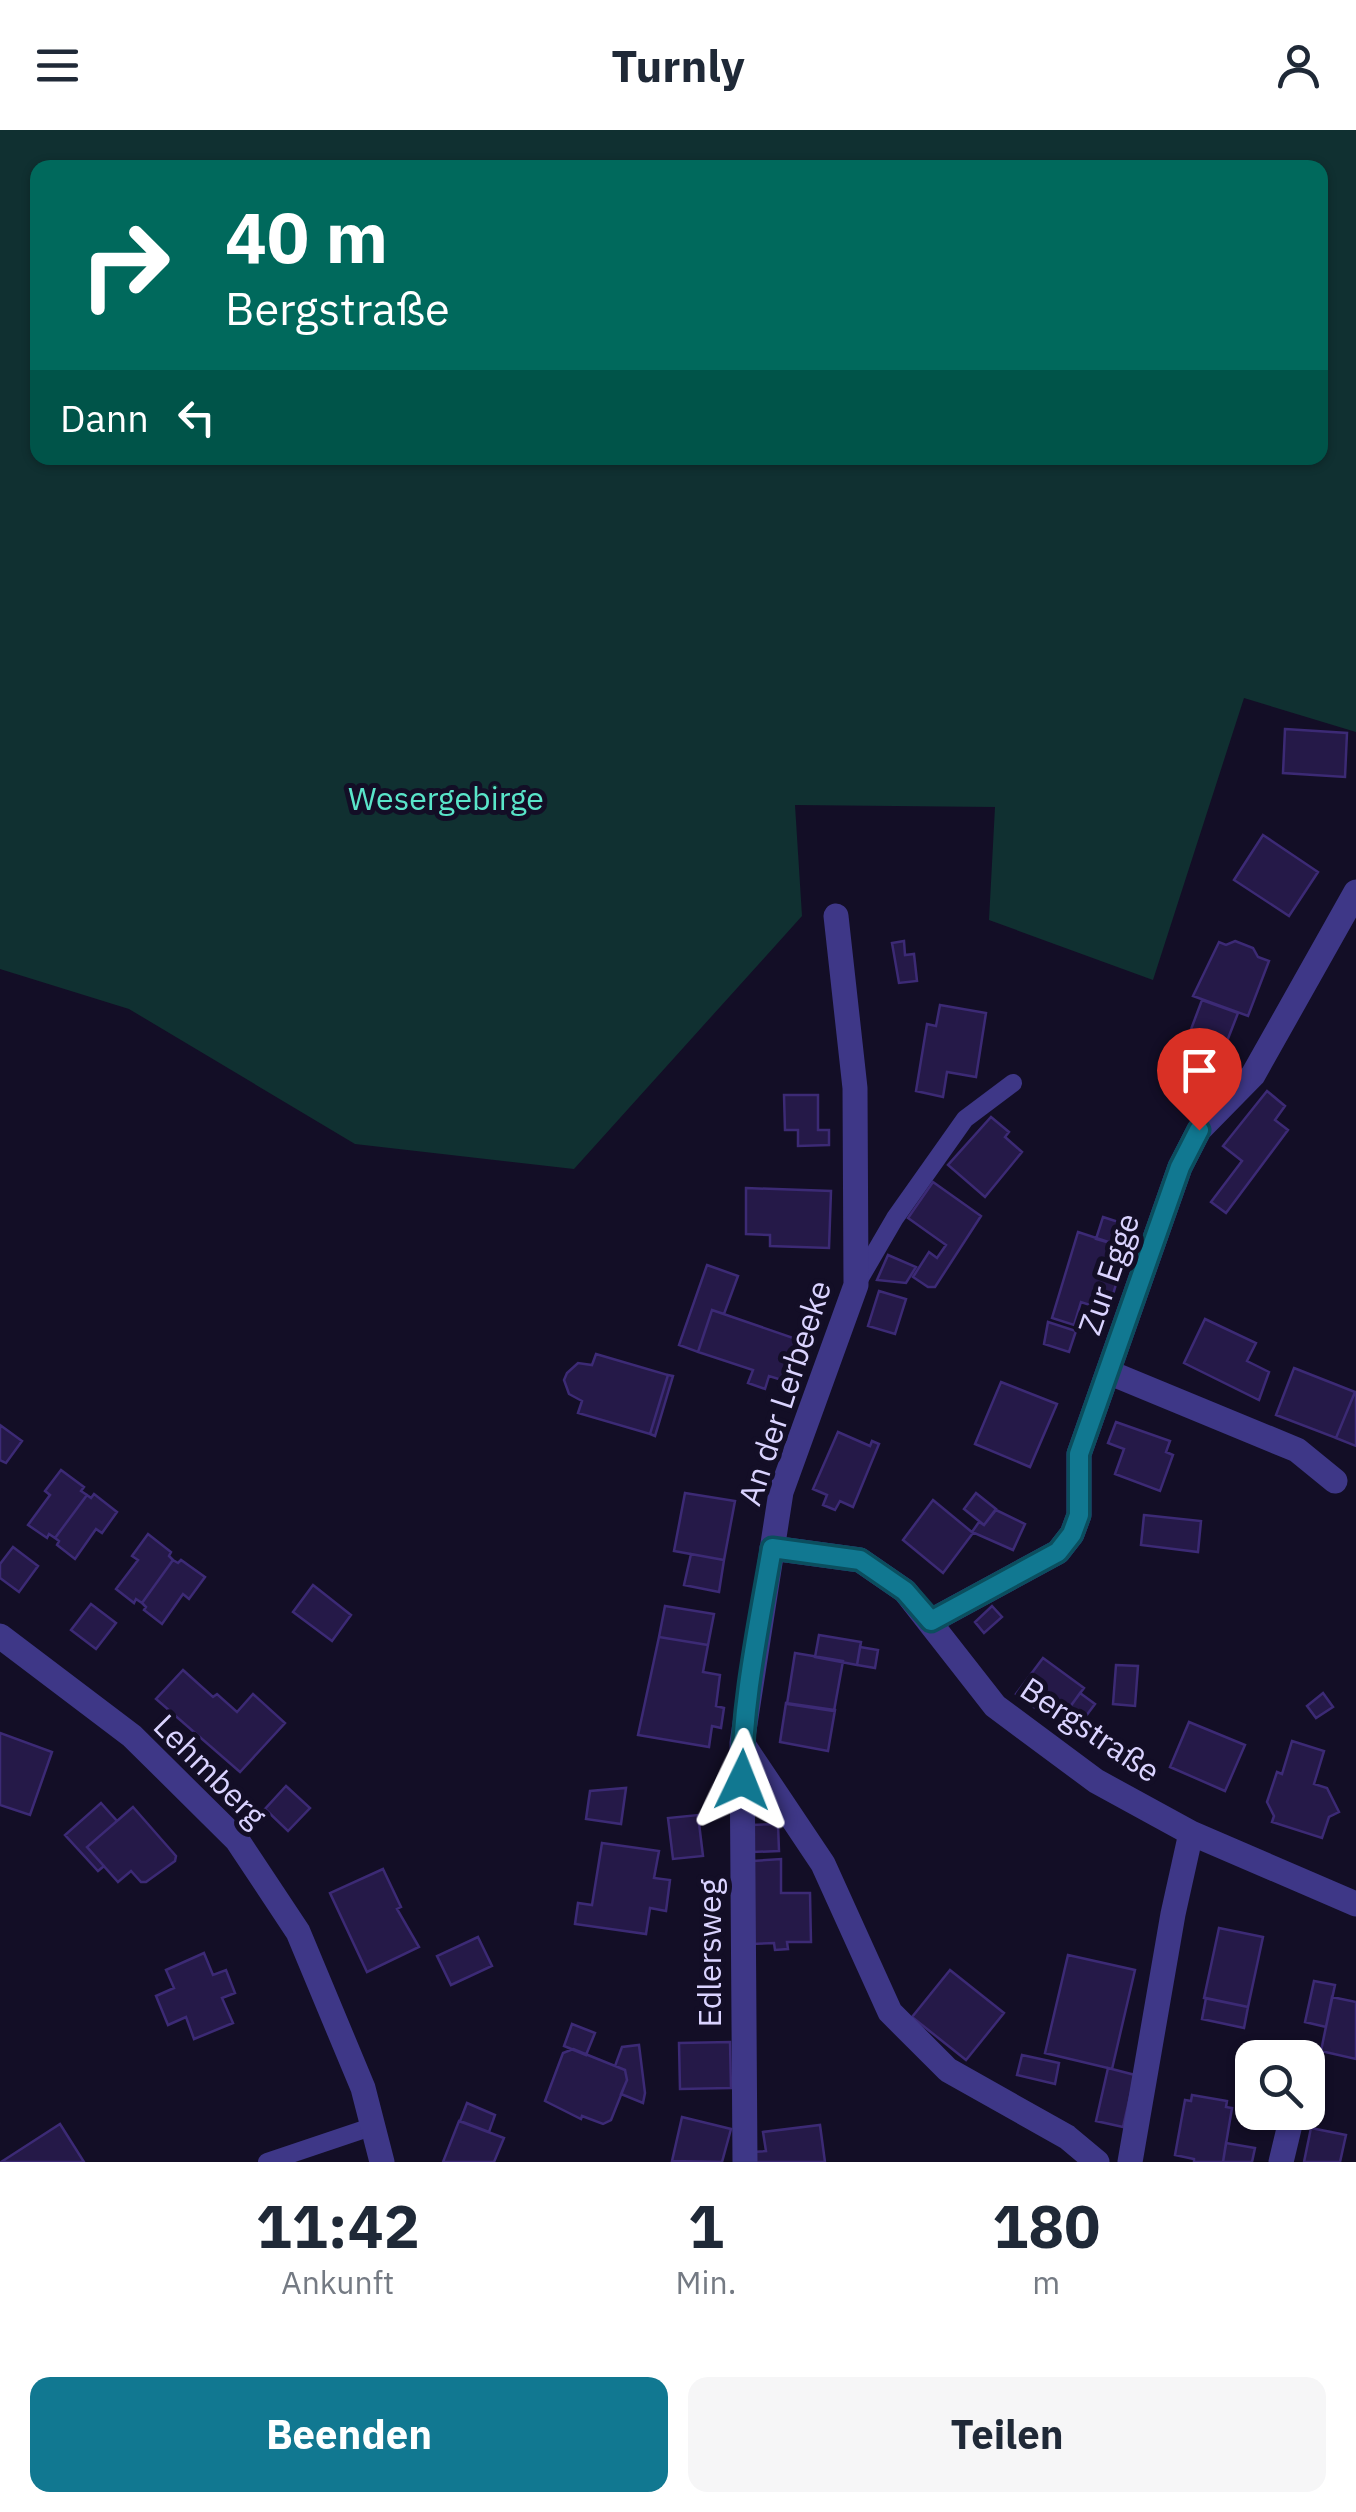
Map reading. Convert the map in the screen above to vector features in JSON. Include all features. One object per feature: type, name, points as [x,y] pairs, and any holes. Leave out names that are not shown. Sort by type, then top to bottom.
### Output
[{"type":"street","name":"Zur Egge","points":[[931,1621],[1058,1552],[1072,1534],[1079,1515],[1079,1454],[1180,1167],[1199,1130],[1252,1075],[1356,892]]},
{"type":"street","name":"An der Lerbeeke","points":[[742,1744],[781,1492],[856,1285],[855,1088],[836,916]]},
{"type":"street","name":"Zur Egge","points":[[1108,1372],[1297,1450],[1335,1480]]},
{"type":"street","name":"Bergstraße","points":[[772,1548],[860,1560],[905,1591],[994,1706],[1096,1781],[1192,1833],[1356,1904]]},
{"type":"street","name":"Lehmberg","points":[[0,1636],[132,1736],[238,1840],[298,1932],[363,2088],[382,2162]]},
{"type":"street","name":"Edlersweg","points":[[742,1744],[745,2162]]},
{"type":"street","points":[[742,1744],[823,1864],[890,2012],[948,2070],[1067,2136],[1097,2162]]},
{"type":"street","points":[[1130,2162],[1173,1914],[1192,1833]]},
{"type":"street","points":[[1281,2162],[1288,2130]]},
{"type":"lane","points":[[856,1285],[895,1218],[966,1118],[1013,1083]]},
{"type":"lane","points":[[267,2162],[374,2126]]},
{"type":"green space","name":"Wesergebirge","points":[[0,130],[1356,130],[1356,732],[1244,698],[1153,980],[989,920],[995,807],[795,805],[802,916],[574,1169],[355,1144],[129,1009],[0,969]]},
{"type":"building","points":[[1285,729],[1347,733],[1345,777],[1283,773]]},
{"type":"building","points":[[1263,835],[1318,872],[1289,916],[1234,880]]},
{"type":"building","points":[[904,941],[905,955],[914,954],[917,981],[899,983],[892,943]]},
{"type":"building","points":[[1235,941],[1253,948],[1258,957],[1269,961],[1248,1016],[1193,996],[1219,942],[1226,945]]},
{"type":"building","points":[[1202,1000],[1238,1013],[1222,1054],[1187,1040]]},
{"type":"building","points":[[940,1005],[986,1013],[976,1077],[947,1072],[943,1097],[916,1091],[927,1024],[936,1026]]},
{"type":"building","points":[[1267,1091],[1285,1106],[1275,1120],[1288,1130],[1226,1213],[1211,1202],[1242,1161],[1223,1146]]},
{"type":"building","points":[[784,1095],[818,1095],[818,1130],[829,1130],[829,1145],[798,1146],[798,1130],[785,1130]]},
{"type":"building","points":[[991,1117],[1009,1132],[1005,1137],[1022,1152],[985,1197],[948,1165]]},
{"type":"building","points":[[933,1182],[981,1216],[935,1287],[928,1287],[913,1277],[929,1252],[937,1258],[946,1245],[908,1218]]},
{"type":"building","points":[[746,1188],[831,1191],[829,1248],[770,1246],[770,1235],[746,1234]]},
{"type":"building","points":[[1103,1217],[1134,1227],[1127,1248],[1096,1239]]},
{"type":"building","points":[[1078,1232],[1127,1248],[1108,1311],[1081,1302],[1074,1325],[1052,1318]]},
{"type":"building","points":[[888,1255],[916,1267],[906,1283],[877,1280]]},
{"type":"building","points":[[707,1265],[738,1276],[724,1314],[712,1310],[698,1352],[679,1345]]},
{"type":"building","points":[[879,1291],[906,1299],[895,1334],[868,1326]]},
{"type":"building","points":[[712,1310],[799,1340],[785,1381],[769,1376],[765,1389],[748,1383],[753,1370],[698,1352]]},
{"type":"building","points":[[1205,1319],[1256,1343],[1247,1361],[1269,1372],[1259,1400],[1184,1363]]},
{"type":"building","points":[[1048,1322],[1076,1331],[1069,1352],[1044,1344]]},
{"type":"building","points":[[596,1354],[668,1375],[650,1434],[578,1413],[582,1401],[569,1394],[564,1380],[578,1363],[592,1365]]},
{"type":"building","points":[[1294,1368],[1355,1392],[1336,1438],[1276,1415]]},
{"type":"building","points":[[668,1375],[673,1376],[655,1436],[650,1434]]},
{"type":"building","points":[[1001,1382],[1057,1404],[1030,1467],[975,1444]]},
{"type":"building","points":[[1356,1392],[1356,1446],[1336,1438]]},
{"type":"building","points":[[1116,1422],[1170,1441],[1166,1452],[1173,1455],[1160,1491],[1115,1474],[1124,1449],[1108,1443]]},
{"type":"building","points":[[0,1425],[22,1441],[6,1463],[0,1460]]},
{"type":"building","points":[[838,1432],[870,1446],[872,1441],[879,1444],[853,1507],[840,1501],[835,1510],[823,1505],[827,1495],[813,1489]]},
{"type":"building","points":[[61,1470],[84,1487],[81,1491],[87,1495],[55,1538],[49,1534],[47,1538],[28,1525],[50,1495],[45,1491]]},
{"type":"building","points":[[685,1493],[735,1501],[724,1560],[674,1551]]},
{"type":"building","points":[[976,1493],[996,1509],[984,1525],[964,1509]]},
{"type":"building","points":[[94,1494],[117,1512],[102,1533],[96,1529],[75,1559],[57,1545],[59,1541],[55,1538],[87,1495],[91,1498]]},
{"type":"building","points":[[933,1500],[973,1533],[943,1573],[903,1540]]},
{"type":"building","points":[[996,1510],[1025,1524],[1013,1550],[972,1532]]},
{"type":"building","points":[[1144,1515],[1201,1521],[1198,1552],[1141,1545]]},
{"type":"building","points":[[148,1534],[171,1552],[173,1560],[142,1603],[136,1599],[134,1603],[116,1589],[138,1560],[132,1556]]},
{"type":"building","points":[[13,1547],[38,1566],[19,1592],[0,1578],[0,1564]]},
{"type":"building","points":[[691,1554],[724,1560],[719,1592],[684,1585]]},
{"type":"building","points":[[173,1560],[181,1560],[205,1577],[189,1599],[183,1594],[162,1624],[144,1610],[142,1603]]},
{"type":"building","points":[[313,1585],[351,1615],[332,1641],[293,1612]]},
{"type":"building","points":[[91,1604],[116,1623],[96,1649],[71,1630]]},
{"type":"building","points":[[665,1606],[714,1614],[708,1645],[659,1637]]},
{"type":"building","points":[[992,1606],[1002,1617],[984,1633],[975,1622]]},
{"type":"building","points":[[819,1635],[861,1642],[857,1665],[815,1657]]},
{"type":"building","points":[[659,1637],[708,1645],[703,1672],[720,1675],[716,1706],[724,1708],[721,1728],[712,1726],[709,1747],[638,1735]]},
{"type":"building","points":[[860,1647],[878,1650],[875,1668],[857,1665]]},
{"type":"building","points":[[795,1653],[843,1661],[834,1711],[787,1704]]},
{"type":"building","points":[[1043,1658],[1084,1688],[1057,1724],[1016,1694]]},
{"type":"building","points":[[1116,1665],[1138,1666],[1135,1706],[1113,1704]]},
{"type":"building","points":[[183,1670],[237,1712],[253,1694],[285,1723],[240,1772],[156,1699]]},
{"type":"building","points":[[1080,1693],[1095,1704],[1077,1728],[1063,1717]]},
{"type":"building","points":[[1323,1693],[1333,1707],[1316,1718],[1307,1706]]},
{"type":"building","points":[[786,1703],[835,1710],[828,1751],[780,1742]]},
{"type":"building","points":[[1189,1722],[1245,1745],[1225,1791],[1170,1767]]},
{"type":"building","points":[[0,1733],[52,1752],[30,1815],[0,1805]]},
{"type":"building","points":[[1292,1741],[1324,1751],[1314,1784],[1327,1788],[1339,1812],[1329,1817],[1322,1838],[1272,1822],[1274,1816],[1267,1802],[1277,1772],[1282,1774]]},
{"type":"building","points":[[286,1786],[310,1808],[288,1831],[265,1809]]},
{"type":"building","points":[[626,1788],[621,1824],[586,1819],[590,1791]]},
{"type":"building","points":[[101,1803],[117,1821],[87,1847],[104,1866],[98,1871],[65,1835]]},
{"type":"building","points":[[133,1807],[176,1856],[175,1861],[146,1882],[131,1871],[118,1882],[87,1847]]},
{"type":"building","points":[[698,1815],[703,1856],[673,1859],[668,1818]]},
{"type":"building","points":[[778,1824],[779,1851],[752,1852],[751,1825]]},
{"type":"building","points":[[602,1843],[659,1851],[654,1878],[670,1880],[666,1911],[650,1908],[646,1934],[575,1924],[578,1903],[592,1905]]},
{"type":"building","points":[[781,1859],[781,1893],[810,1893],[811,1942],[787,1942],[788,1949],[775,1950],[774,1943],[751,1944],[753,1861]]},
{"type":"building","points":[[383,1869],[401,1907],[397,1909],[419,1947],[367,1972],[330,1893]]},
{"type":"building","points":[[1219,1928],[1263,1937],[1248,2007],[1204,1998]]},
{"type":"building","points":[[478,1937],[492,1966],[451,1985],[437,1956]]},
{"type":"building","points":[[204,1953],[213,1975],[226,1970],[235,1993],[222,1998],[233,2023],[194,2039],[186,2017],[168,2025],[156,1996],[174,1988],[166,1970]]},
{"type":"building","points":[[1068,1955],[1135,1970],[1112,2069],[1045,2053]]},
{"type":"building","points":[[950,1970],[1004,2013],[966,2060],[912,2017]]},
{"type":"building","points":[[1314,1981],[1335,1985],[1326,2027],[1305,2022]]},
{"type":"building","points":[[1332,1997],[1356,2002],[1356,2059],[1325,2052],[1323,2040]]},
{"type":"building","points":[[1206,1998],[1248,2007],[1244,2028],[1202,2019]]},
{"type":"building","points":[[572,2024],[595,2033],[586,2055],[564,2046]]},
{"type":"building","points":[[730,2042],[731,2088],[680,2089],[679,2043]]},
{"type":"building","points":[[639,2045],[643,2103],[621,2094],[627,2080],[625,2070],[615,2066],[622,2047]]},
{"type":"building","points":[[573,2049],[625,2070],[627,2080],[611,2120],[603,2124],[582,2116],[581,2119],[545,2101],[563,2053]]},
{"type":"building","points":[[1022,2055],[1059,2063],[1055,2084],[1017,2075]]},
{"type":"building","points":[[1108,2068],[1135,2075],[1123,2127],[1096,2121]]},
{"type":"building","points":[[1192,2095],[1227,2101],[1226,2107],[1232,2108],[1223,2162],[1194,2162],[1175,2155],[1185,2100],[1191,2101]]},
{"type":"building","points":[[467,2103],[495,2115],[489,2132],[460,2121]]},
{"type":"building","points":[[682,2117],[731,2129],[722,2162],[672,2161]]},
{"type":"building","points":[[459,2121],[504,2138],[494,2162],[443,2162]]},
{"type":"building","points":[[60,2124],[84,2162],[1,2162]]},
{"type":"building","points":[[820,2125],[825,2162],[755,2162],[753,2152],[766,2151],[763,2132]]},
{"type":"building","points":[[1311,2130],[1346,2135],[1340,2162],[1304,2162]]},
{"type":"building","points":[[1226,2143],[1255,2148],[1252,2162],[1223,2162]]},
{"type":"route","points":[[742,1780],[749,1684],[772,1548],[860,1560],[905,1591],[931,1621],[1058,1552],[1072,1534],[1079,1515],[1079,1454],[1180,1167],[1199,1130]]}]
